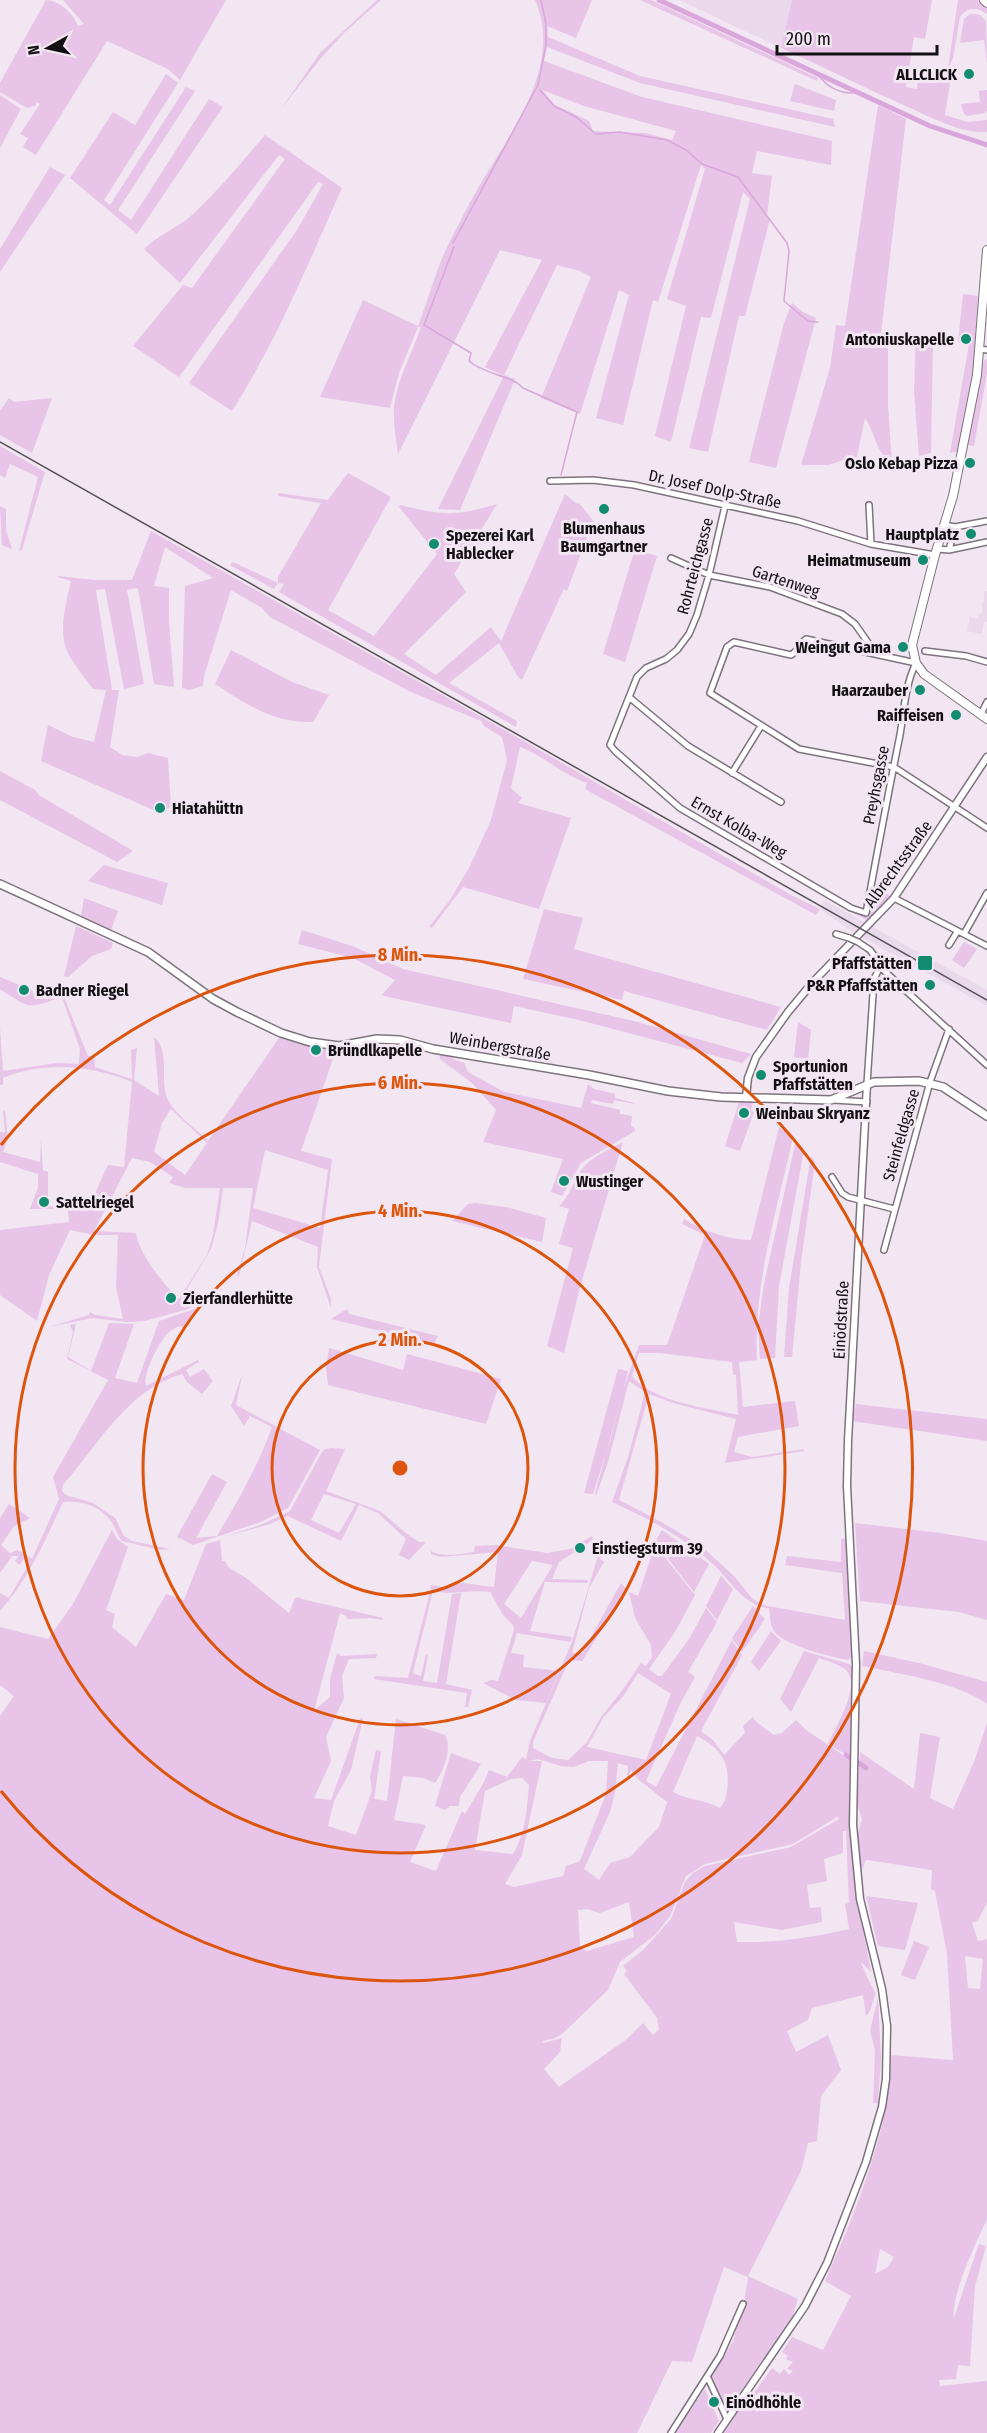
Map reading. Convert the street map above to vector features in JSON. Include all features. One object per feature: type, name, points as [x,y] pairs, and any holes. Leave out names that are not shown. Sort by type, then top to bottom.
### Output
[{"type":"main road","points":[[984,716],[931,681],[916,663],[913,654],[913,637],[945,525],[983,350],[987,250]]},
{"type":"main road","name":"Weinbergstraße","points":[[0,884],[148,952],[213,999],[281,1033],[310,1042],[339,1046],[377,1039],[394,1039],[668,1091],[709,1096],[831,1100]]},
{"type":"main road","points":[[831,1100],[867,1084],[883,1080],[930,1082],[943,1087],[987,1116]]},
{"type":"street","name":"Dr. Josef Dolp-Straße","points":[[550,481],[593,480],[634,485],[798,521],[871,543],[936,552]]},
{"type":"street","points":[[868,505],[871,543]]},
{"type":"street","name":"Rohrteichgasse","points":[[610,745],[637,677],[646,668],[672,654],[689,634],[709,575],[725,506]]},
{"type":"street","points":[[945,525],[955,527],[987,521]]},
{"type":"street","points":[[949,550],[955,527]]},
{"type":"street","points":[[936,552],[987,542]]},
{"type":"street","name":"Gartenweg","points":[[671,558],[709,575],[771,587],[842,614],[855,624],[876,654]]},
{"type":"street","points":[[916,663],[806,639],[800,644],[798,651],[791,656],[734,642],[727,647],[710,693],[799,749],[894,766],[987,828]]},
{"type":"street","points":[[864,651],[867,642]]},
{"type":"street","points":[[925,651],[966,656],[987,662]]},
{"type":"street","name":"Preyhsgasse","points":[[866,913],[906,695],[916,663]]},
{"type":"street","points":[[629,698],[687,746],[781,802]]},
{"type":"street","points":[[984,716],[987,702]]},
{"type":"street","points":[[732,773],[761,726]]},
{"type":"street","name":"Ernst Kolba-Weg","points":[[610,745],[680,808],[841,902],[866,913]]},
{"type":"street","name":"Albrechtsstraße","points":[[746,1097],[748,1078],[756,1057],[813,982],[894,898],[987,757]]},
{"type":"street","points":[[964,934],[987,893]]},
{"type":"street","points":[[894,898],[987,946]]},
{"type":"street","points":[[949,945],[957,932]]},
{"type":"street","points":[[836,934],[858,942],[870,950],[879,962]]},
{"type":"street","name":"Einödstraße","points":[[718,2433],[805,2306],[827,2263],[866,2162],[882,2107],[886,2079],[887,2026],[882,1989],[860,1899],[853,1825],[856,1664],[847,1486],[848,1413],[867,1084],[874,979],[880,967],[950,1029]]},
{"type":"street","points":[[950,1029],[987,1065]]},
{"type":"street","name":"Steinfeldgasse","points":[[884,1250],[930,1082],[950,1029]]},
{"type":"street","points":[[831,1100],[867,1102]]},
{"type":"street","points":[[832,1177],[842,1193],[848,1197],[894,1209]]},
{"type":"street","points":[[671,2433],[708,2378],[743,2304]]},
{"type":"street","points":[[708,2378],[728,2419]]},
{"type":"shaded area","points":[[46,0],[56,2],[65,8],[78,26],[84,24],[63,0],[226,0],[180,80],[168,69],[107,41],[36,155],[23,147],[28,138],[20,134],[40,104],[37,102],[35,106],[27,108],[0,92],[0,83]]},
{"type":"shaded area","points":[[377,0],[381,0],[345,32],[321,58],[281,109],[320,53]]},
{"type":"shaded area","points":[[535,0],[592,0],[576,38],[547,26],[548,37],[640,76],[833,119],[835,127],[640,83],[547,47],[544,61],[642,97],[832,141],[831,165],[757,151],[752,173],[772,176],[767,215],[770,219],[745,316],[739,316],[708,452],[689,448],[750,199],[743,192],[711,318],[701,317],[671,442],[655,436],[686,306],[667,299],[705,169],[701,165],[658,302],[653,300],[623,425],[596,418],[629,295],[619,290],[580,414],[541,398],[591,277],[580,271],[557,265],[504,375],[515,379],[460,510],[438,509],[504,376],[485,367],[542,260],[500,250],[398,454],[394,407],[401,377],[421,327],[418,327],[399,373],[390,408],[320,397],[363,300],[418,326],[448,245],[474,195],[518,122],[529,98],[538,74],[543,49],[542,25]],"holes":[[[542,90],[584,106],[676,131],[672,140],[645,133],[593,131],[589,121],[555,105]]]},
{"type":"shaded area","points":[[640,0],[651,0],[818,78],[817,81]]},
{"type":"shaded area","points":[[679,0],[792,0],[781,48]]},
{"type":"shaded area","points":[[792,0],[932,0],[925,39],[914,37],[906,87],[917,89],[918,80],[950,83],[945,115],[967,122],[987,120],[987,132],[966,130],[946,124],[781,48]]},
{"type":"shaded area","points":[[958,0],[980,0],[987,8],[987,14],[972,9],[965,11],[960,17],[953,58],[948,69]]},
{"type":"shaded area","points":[[970,14],[980,15],[986,21],[987,64],[984,40],[960,43],[964,19]]},
{"type":"shaded area","points":[[166,74],[178,83],[104,200],[110,205],[186,87],[195,91],[118,210],[131,220],[209,99],[223,107],[137,234],[70,178],[113,112],[135,125]]},
{"type":"shaded area","points":[[795,84],[836,100],[834,111],[790,101]]},
{"type":"shaded area","points":[[987,90],[987,111],[967,116],[964,114],[961,104],[980,102],[979,91]]},
{"type":"shaded area","points":[[0,95],[21,109],[0,148]]},
{"type":"shaded area","points":[[878,105],[906,119],[881,334],[888,335],[888,405],[892,463],[879,448],[865,418],[856,461],[843,460],[829,465],[801,465],[830,368],[836,325],[845,326]]},
{"type":"shaded area","points":[[265,135],[342,188],[278,329],[232,411],[189,383],[297,230],[323,184],[318,182],[179,377],[133,346],[183,285],[192,288],[285,159],[279,155],[180,283],[144,249],[193,214],[221,186]]},
{"type":"shaded area","points":[[50,167],[65,175],[0,272],[0,249]]},
{"type":"shaded area","points":[[963,294],[978,296],[973,370],[958,451],[950,453],[969,344],[958,342]]},
{"type":"shaded area","points":[[792,303],[803,312],[816,318],[776,468],[749,462],[784,323]]},
{"type":"shaded area","points":[[916,336],[933,337],[931,453],[919,456],[914,391]]},
{"type":"shaded area","points":[[987,359],[987,373],[974,446],[967,445],[975,396],[984,361]]},
{"type":"shaded area","points":[[9,398],[14,402],[52,398],[32,453],[0,435],[0,411]]},
{"type":"shaded area","points":[[0,446],[45,472],[22,550],[19,551],[38,477],[10,464],[5,478],[0,475]]},
{"type":"shaded area","points":[[348,473],[391,497],[328,610],[374,636],[437,554],[399,507],[400,505],[438,513],[458,513],[497,504],[454,574],[466,592],[404,654],[436,675],[491,627],[501,641],[565,494],[577,504],[579,503],[599,528],[597,535],[589,532],[567,591],[564,589],[522,680],[518,677],[499,643],[449,683],[517,721],[516,727],[279,592],[284,584],[278,583],[278,577],[321,503],[278,496],[278,493],[328,500]]},
{"type":"shaded area","points":[[0,506],[6,509],[6,530],[12,549],[2,545]]},
{"type":"shaded area","points":[[151,531],[517,737],[791,895],[820,909],[816,915],[585,789],[587,783],[520,747],[511,788],[522,798],[518,803],[571,818],[539,909],[463,887],[432,928],[429,927],[450,900],[470,866],[491,820],[507,760],[502,737],[484,726],[481,721],[409,691],[270,617],[262,608],[231,590],[204,676],[203,686],[189,690],[182,688],[185,586],[213,578],[165,547],[154,586],[169,588],[174,687],[154,684],[138,588],[127,590],[144,684],[124,689],[105,589],[96,590],[112,690],[119,690],[110,747],[122,755],[138,757],[148,753],[168,758],[171,807],[158,812],[41,761],[48,725],[73,737],[94,742],[106,690],[93,689],[65,646],[63,628],[71,581],[58,576],[94,580],[132,580]]},
{"type":"shaded area","points":[[635,549],[657,556],[625,662],[603,654]]},
{"type":"shaded area","points":[[233,562],[278,583],[274,589],[230,565]]},
{"type":"shaded area","points":[[987,591],[987,622],[984,622],[982,634],[967,631],[970,617],[978,619],[979,613],[982,613],[984,592]]},
{"type":"shaded area","points":[[231,650],[292,682],[329,695],[313,722],[299,722],[273,716],[250,706],[215,684]]},
{"type":"shaded area","points":[[0,771],[133,851],[117,862],[0,800]]},
{"type":"shaded area","points":[[104,865],[168,883],[162,905],[88,881]]},
{"type":"shaded area","points":[[874,888],[891,896],[868,921],[852,912],[868,916]]},
{"type":"shaded area","points":[[84,898],[118,911],[111,930],[81,917]]},
{"type":"shaded area","points":[[824,900],[987,990],[987,1006],[854,933],[820,909]]},
{"type":"shaded area","points":[[544,909],[583,918],[574,949],[781,1007],[767,1030],[624,991],[622,1000],[523,979]]},
{"type":"shaded area","points":[[76,926],[113,943],[111,949],[92,956],[68,977],[64,976]]},
{"type":"shaded area","points":[[302,930],[355,947],[403,969],[634,1021],[751,1054],[742,1063],[579,1020],[514,1006],[511,1023],[388,997],[382,995],[395,980],[353,958],[298,944]]},
{"type":"shaded area","points":[[964,942],[977,949],[964,968],[952,960]]},
{"type":"shaded area","points":[[0,977],[32,990],[33,994],[59,985],[88,1056],[94,1056],[95,1067],[132,1079],[131,1050],[137,1048],[134,1080],[159,1096],[154,1037],[159,1043],[164,1058],[164,1085],[168,1100],[180,1116],[208,1141],[281,1035],[336,1050],[301,1151],[332,1159],[319,1267],[331,1299],[331,1308],[317,1267],[318,1247],[252,1221],[239,1276],[237,1275],[245,1248],[253,1188],[223,1188],[218,1224],[211,1249],[181,1299],[192,1307],[188,1309],[145,1321],[127,1322],[92,1318],[49,1327],[89,1315],[90,1312],[95,1315],[123,1319],[116,1287],[118,1235],[94,1235],[70,1230],[49,1275],[37,1321],[0,1295],[0,1230],[69,1222],[68,1211],[65,1209],[30,1209],[38,1187],[38,1174],[0,1162],[0,1132],[5,1132],[3,1111],[5,1110],[8,1138],[3,1152],[40,1162],[41,1139],[43,1170],[48,1172],[48,1206],[66,1207],[69,1200],[87,1211],[108,1165],[124,1167],[132,1082],[84,1069],[51,1067],[3,1078],[3,1085],[0,1085],[0,1028],[3,1071],[57,1063],[79,1064],[80,1049],[62,997],[42,1004],[30,1005],[0,989]],"holes":[[[171,1109],[207,1143],[185,1175],[154,1152],[162,1123]],[[265,1150],[328,1170],[320,1228],[253,1208]],[[132,1158],[150,1162],[173,1177],[169,1183],[186,1188],[220,1188],[213,1235],[207,1255],[179,1299],[153,1268],[142,1250],[136,1233],[94,1231]]]},
{"type":"shaded area","points":[[798,1022],[811,1030],[808,1059],[794,1057]]},
{"type":"shaded area","points":[[439,1051],[453,1055],[453,1059],[464,1063],[468,1072],[504,1092],[581,1108],[588,1084],[594,1089],[615,1094],[615,1098],[635,1104],[614,1100],[613,1104],[592,1100],[591,1103],[620,1110],[620,1114],[632,1116],[631,1126],[635,1131],[581,1163],[562,1196],[551,1192],[563,1159],[483,1142],[496,1110],[472,1083],[440,1059]]},
{"type":"shaded area","points":[[739,1102],[753,1102],[751,1110],[754,1112],[740,1151],[725,1146]]},
{"type":"shaded area","points":[[779,1127],[793,1137],[762,1276],[757,1360],[739,1362],[743,1407],[795,1401],[799,1426],[738,1437],[734,1452],[752,1457],[804,1449],[804,1451],[725,1463],[736,1419],[673,1403],[649,1394],[619,1500],[700,1545],[734,1576],[752,1598],[762,1605],[845,1620],[842,1573],[785,1565],[787,1556],[841,1562],[841,1539],[846,1538],[853,1656],[848,1660],[808,1650],[779,1636],[772,1628],[769,1608],[753,1604],[746,1599],[715,1566],[679,1538],[612,1502],[629,1454],[645,1392],[629,1381],[608,1462],[596,1496],[595,1494],[624,1387],[639,1345],[667,1345],[705,1235],[682,1224],[684,1219],[716,1234],[751,1240]],"holes":[[[639,1353],[660,1353],[732,1362],[733,1374],[736,1375],[738,1415],[681,1403],[641,1385],[632,1376]]]},
{"type":"shaded area","points":[[796,1140],[804,1150],[779,1286],[775,1358],[760,1359],[758,1326],[764,1284]]},
{"type":"shaded area","points":[[623,1142],[580,1287],[564,1353],[547,1346],[573,1248],[559,1244],[569,1209],[559,1206],[590,1161]]},
{"type":"shaded area","points":[[811,1156],[815,1162],[801,1262],[792,1357],[784,1357],[789,1288]]},
{"type":"shaded area","points":[[468,1204],[506,1207],[546,1218],[542,1242],[452,1221]]},
{"type":"shaded area","points":[[204,1304],[183,1329],[181,1326],[178,1327],[165,1337],[156,1350],[145,1381],[146,1386],[198,1360],[199,1362],[186,1370],[190,1377],[204,1369],[213,1381],[202,1394],[187,1382],[182,1374],[163,1381],[146,1392],[115,1420],[63,1485],[62,1491],[66,1495],[93,1503],[115,1518],[124,1536],[132,1541],[170,1549],[160,1550],[122,1541],[113,1524],[97,1509],[84,1503],[63,1502],[20,1586],[0,1611],[0,1593],[9,1598],[29,1564],[23,1559],[20,1565],[15,1561],[19,1556],[12,1556],[0,1573],[0,1518],[9,1504],[30,1518],[14,1526],[1,1545],[10,1553],[18,1550],[32,1559],[59,1499],[53,1477],[108,1380],[67,1359],[73,1332],[70,1325],[76,1324],[68,1357],[91,1371],[109,1323],[134,1324],[115,1378],[137,1383],[159,1321]]},
{"type":"shaded area","points":[[347,1309],[349,1314],[438,1336],[434,1344],[331,1319]]},
{"type":"shaded area","points":[[329,1348],[403,1370],[407,1354],[501,1379],[486,1424],[328,1385],[326,1368]]},
{"type":"shaded area","points":[[618,1369],[628,1371],[610,1441],[593,1494],[584,1493]]},
{"type":"shaded area","points":[[242,1375],[236,1405],[320,1450],[288,1508],[263,1521],[193,1545],[177,1537],[212,1474],[227,1482],[196,1538],[217,1536],[247,1483],[272,1427],[250,1416],[244,1426],[231,1406]]},
{"type":"shaded area","points":[[856,1404],[987,1419],[987,1441],[852,1421]]},
{"type":"shaded area","points":[[325,1449],[345,1449],[326,1491],[380,1511],[407,1534],[419,1542],[426,1542],[409,1560],[399,1555],[406,1539],[378,1513],[359,1505],[341,1541],[288,1516],[267,1525],[226,1536],[263,1524],[290,1511]],"holes":[[[324,1494],[356,1504],[339,1533],[311,1520]]]},
{"type":"shaded area","points":[[855,1523],[987,1541],[987,1620],[959,1612],[860,1601]]},
{"type":"shaded area","points":[[112,1530],[117,1539],[128,1547],[106,1610],[115,1614],[112,1627],[136,1647],[166,1594],[184,1600],[206,1544],[220,1540],[222,1561],[225,1561],[228,1567],[246,1578],[289,1613],[295,1598],[299,1597],[383,1618],[382,1620],[347,1619],[340,1613],[316,1709],[330,1697],[330,1679],[337,1653],[341,1656],[377,1654],[376,1658],[349,1659],[342,1676],[344,1698],[326,1737],[331,1761],[314,1798],[331,1800],[360,1719],[363,1718],[351,1770],[334,1801],[328,1826],[356,1835],[372,1791],[370,1776],[376,1750],[381,1751],[374,1799],[387,1801],[396,1719],[445,1735],[447,1753],[444,1766],[435,1783],[423,1778],[403,1776],[394,1820],[426,1825],[410,1862],[436,1871],[462,1811],[465,1814],[489,1770],[507,1777],[522,1757],[526,1759],[530,1741],[572,1642],[598,1556],[604,1562],[589,1588],[572,1653],[582,1653],[621,1583],[627,1590],[582,1661],[569,1660],[533,1742],[533,1748],[552,1758],[568,1760],[587,1742],[601,1717],[641,1663],[646,1666],[652,1657],[651,1645],[635,1618],[629,1592],[638,1596],[655,1545],[695,1595],[675,1632],[649,1669],[658,1676],[662,1676],[689,1639],[706,1608],[717,1622],[688,1672],[695,1677],[681,1702],[646,1781],[656,1787],[732,1640],[742,1655],[701,1731],[713,1740],[724,1755],[745,1733],[743,1726],[753,1717],[774,1735],[782,1733],[796,1720],[806,1730],[855,1763],[851,1833],[854,1881],[871,1972],[861,1962],[876,1993],[866,2016],[863,1995],[812,2008],[808,2020],[787,2031],[796,2052],[828,2035],[841,2070],[821,2096],[817,2141],[808,2143],[801,2171],[748,2276],[798,2299],[792,2318],[729,2408],[724,2408],[710,2379],[733,2341],[744,2303],[748,2277],[724,2267],[692,2362],[672,2361],[637,2433],[0,2433],[0,1716],[14,1696],[0,1685],[0,1627],[48,1639],[73,1604]],"holes":[[[638,1673],[671,1694],[646,1760],[587,1747],[603,1718],[624,1695]],[[697,1736],[718,1751],[726,1764],[728,1781],[726,1798],[720,1808],[673,1792]],[[538,1759],[561,1766],[574,1767],[589,1761],[608,1761],[606,1794],[580,1861],[566,1866],[563,1876],[514,1887],[505,1884],[522,1855],[542,1761],[529,1761]],[[618,1763],[628,1766],[627,1780],[631,1770],[639,1780],[667,1802],[659,1827],[630,1857],[610,1863],[599,1880],[584,1869],[610,1812],[615,1793]],[[522,1778],[529,1785],[523,1829],[513,1854],[475,1850],[485,1791],[511,1779]],[[837,1817],[839,1819],[791,1847],[705,1866],[693,1873],[685,1882],[671,1919],[643,1950],[623,1966],[627,1971],[624,1974],[657,2018],[659,2029],[653,2035],[643,2023],[627,2039],[559,2087],[544,2069],[560,2052],[562,2038],[543,2043],[542,2041],[562,2034],[608,1990],[620,1962],[656,1934],[670,1916],[686,1876],[705,1864],[793,1844]],[[843,1831],[846,1831],[849,1903],[845,1904],[849,1929],[793,1939],[737,1942],[734,1922],[782,1930],[822,1922],[821,1907],[810,1908],[807,1885],[827,1881],[824,1859],[843,1853]],[[629,1902],[634,1937],[587,1951],[580,1947],[578,1910],[587,1909],[600,1913]]]},
{"type":"shaded area","points":[[662,1530],[709,1564],[694,1592],[655,1542]]},
{"type":"shaded area","points":[[592,1536],[593,1540],[559,1562],[552,1579],[588,1580],[587,1583],[545,1582],[530,1631],[572,1637],[570,1642],[517,1633],[511,1653],[524,1655],[523,1667],[559,1671],[546,1703],[516,1700],[483,1683],[498,1681],[514,1630],[513,1625],[503,1615],[490,1592],[450,1593],[431,1589],[430,1585],[443,1587],[463,1583],[494,1587],[498,1552],[440,1557],[431,1554],[431,1551],[446,1555],[457,1554],[474,1552],[475,1546],[496,1545],[547,1553],[570,1549]],"holes":[[[532,1561],[553,1565],[521,1618],[504,1604]]]},
{"type":"shaded area","points":[[721,1576],[733,1589],[717,1620],[706,1606]]},
{"type":"shaded area","points":[[430,1592],[432,1594],[413,1673],[421,1676],[426,1654],[428,1655],[423,1681],[437,1683],[452,1594],[461,1593],[446,1684],[472,1690],[468,1707],[465,1707],[467,1693],[374,1679],[375,1676],[408,1678]]},
{"type":"shaded area","points":[[753,1606],[765,1619],[742,1652],[732,1638]]},
{"type":"shaded area","points":[[771,1631],[781,1641],[759,1671],[751,1662]]},
{"type":"shaded area","points":[[804,1651],[849,1664],[854,1668],[852,1758],[828,1744],[849,1695],[850,1676],[845,1669],[819,1658],[791,1712],[780,1699]]},
{"type":"shaded area","points":[[864,1651],[919,1663],[987,1682],[987,1704],[961,1690],[945,1685],[862,1666]]},
{"type":"shaded area","points":[[987,1723],[987,1903],[978,1920],[972,1923],[978,1941],[987,1939],[987,2220],[960,2283],[954,2318],[979,2244],[986,2246],[975,2286],[970,2366],[958,2365],[956,2379],[939,2380],[940,2386],[987,2381],[987,2433],[724,2433],[744,2402],[757,2412],[764,2402],[754,2393],[772,2368],[780,2374],[784,2369],[789,2375],[793,2371],[787,2369],[793,2362],[786,2359],[788,2356],[782,2352],[792,2337],[823,2350],[851,2296],[825,2281],[854,2213],[871,2164],[884,2115],[890,2055],[953,2060],[947,1954],[935,1891],[931,1889],[932,1870],[867,1860],[863,1869],[859,1863],[856,1839],[862,1819],[857,1804],[860,1752],[914,1789],[920,1733],[940,1737],[930,1798],[953,1809],[974,1762]],"holes":[[[965,1956],[983,1959],[980,1989],[968,1988]],[[880,2249],[894,2257],[888,2267],[875,2274]]]},
{"type":"shaded area","points":[[451,1753],[481,1764],[460,1797],[459,1806],[450,1806],[445,1810],[435,1806]]},
{"type":"shaded area","points":[[866,1896],[918,1903],[905,1950],[878,1946]]},
{"type":"shaded area","points":[[914,1941],[929,1947],[915,1980],[901,1975]]},
{"type":"shaded area","points":[[878,1998],[881,2058],[878,2103],[873,2103],[875,2050],[870,2031]]},
{"type":"shaded area","points":[[705,2389],[719,2421],[711,2433],[674,2433]]},
{"type":"waterway","points":[[453,243],[538,85],[546,45],[546,24],[541,0]]},
{"type":"waterway","points":[[659,0],[930,126],[987,145]]},
{"type":"waterway","points":[[818,74],[835,89],[847,93],[858,92]]},
{"type":"waterway","points":[[540,90],[554,106],[576,117],[596,134],[620,132],[667,140],[686,150],[702,164],[738,177],[787,243],[789,251],[784,301],[808,321],[818,322]]},
{"type":"waterway","points":[[454,247],[424,325],[471,353],[469,361],[482,369],[577,412],[561,475]]},
{"type":"waterway","points":[[846,1755],[866,1768]]},
{"type":"railway","points":[[0,442],[987,1000]]},
{"type":"place","name":"ALLCLICK","points":[[969,74]]},
{"type":"place","name":"Antoniuskapelle","points":[[966,339]]},
{"type":"place","name":"Oslo Kebap Pizza","points":[[970,463]]},
{"type":"place","name":"Blumenhaus Baumgartner","points":[[604,509]]},
{"type":"place","name":"Hauptplatz","points":[[971,534]]},
{"type":"place","name":"Spezerei Karl Hablecker","points":[[434,544]]},
{"type":"place","name":"Heimatmuseum","points":[[923,560]]},
{"type":"place","name":"Weingut Gama","points":[[903,647]]},
{"type":"place","name":"Haarzauber","points":[[920,690]]},
{"type":"place","name":"Raiffeisen","points":[[956,715]]},
{"type":"place","name":"Hiatahüttn","points":[[160,808]]},
{"type":"place","name":"Pfaffstätten","points":[[925,963]]},
{"type":"place","name":"P&R Pfaffstätten","points":[[930,985]]},
{"type":"place","name":"Badner Riegel","points":[[24,990]]},
{"type":"place","name":"Bründlkapelle","points":[[316,1050]]},
{"type":"place","name":"Sportunion Pfaffstätten","points":[[761,1075]]},
{"type":"place","name":"Weinbau Skryanz","points":[[744,1113]]},
{"type":"place","name":"Wustinger","points":[[564,1181]]},
{"type":"place","name":"Sattelriegel","points":[[44,1202]]},
{"type":"place","name":"Zierfandlerhütte","points":[[171,1298]]},
{"type":"place","name":"Einstiegsturm 39","points":[[580,1548]]},
{"type":"place","name":"Einödhöhle","points":[[714,2402]]}]
